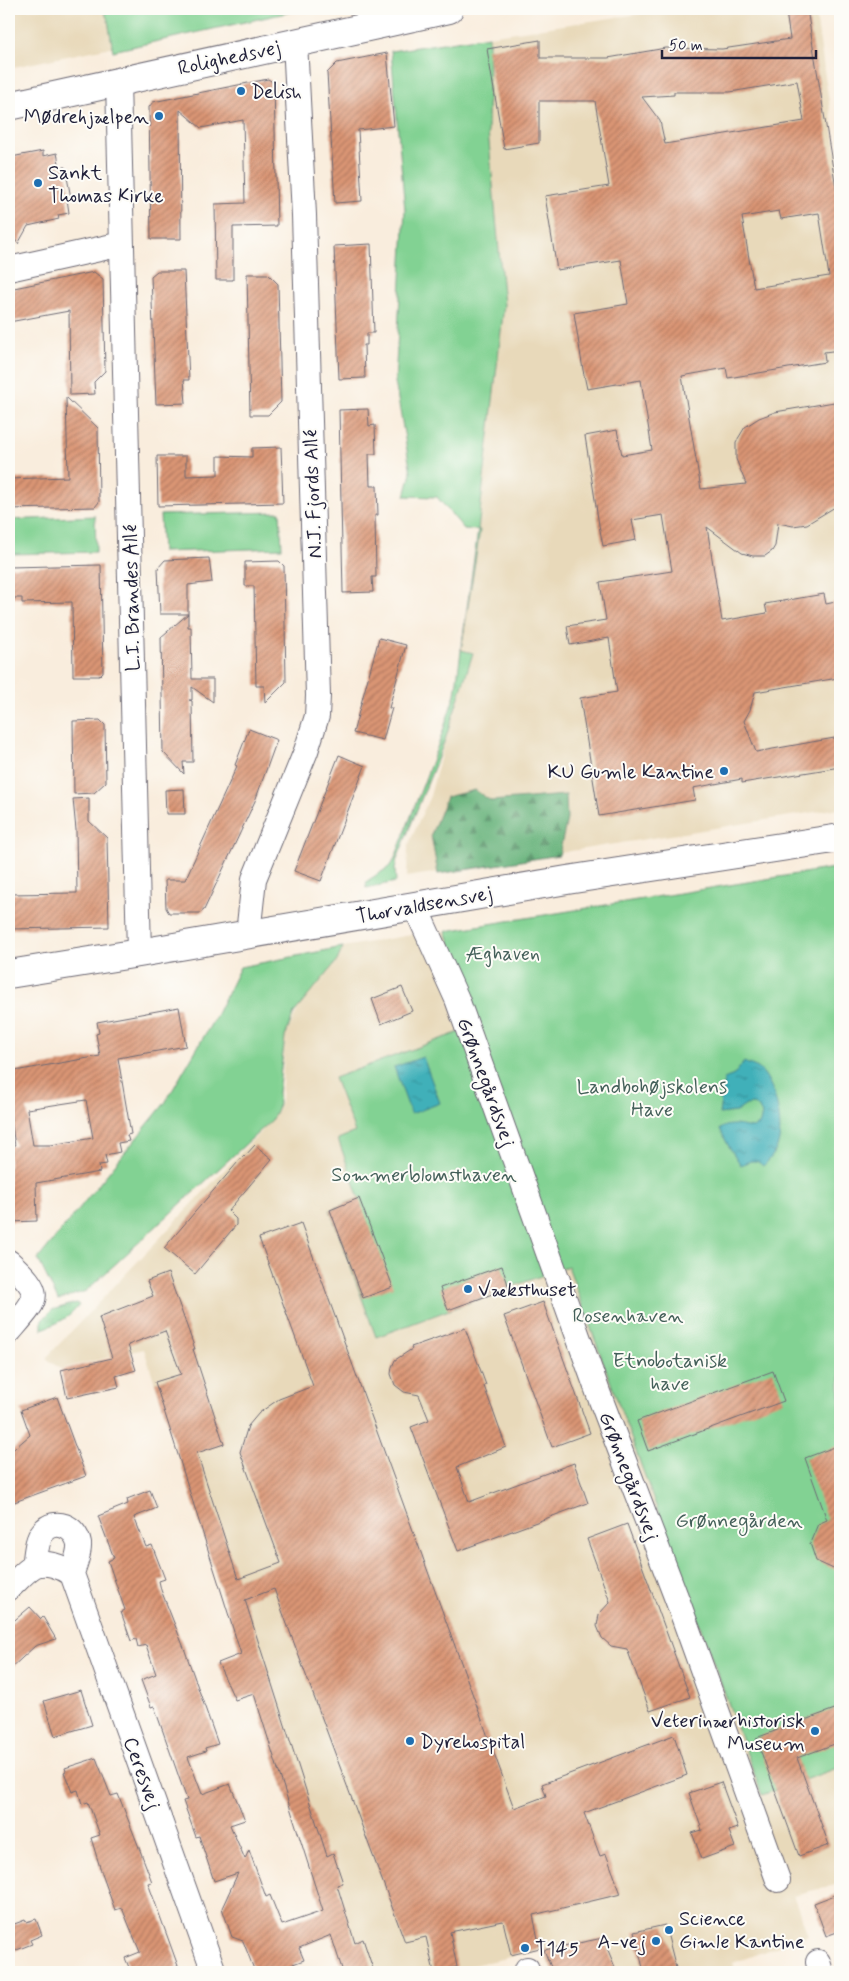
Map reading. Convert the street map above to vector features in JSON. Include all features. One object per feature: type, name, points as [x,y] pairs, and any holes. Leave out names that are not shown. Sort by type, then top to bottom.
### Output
[{"type":"street","name":"Rolighedsvej","points":[[9,106],[449,9]]},
{"type":"street","name":"N.J. Fjords Allé","points":[[248,934],[254,879],[306,751],[318,709],[304,215],[294,42]]},
{"type":"street","name":"L.I. Brandes Allé","points":[[118,81],[139,953]]},
{"type":"street","points":[[9,269],[122,244]]},
{"type":"street","name":"Thorvaldsensvej","points":[[9,974],[567,880],[840,838]]},
{"type":"street","name":"Grønnegårdsvej","points":[[415,906],[457,999],[778,1880]]},
{"type":"street","points":[[9,1262],[26,1278],[34,1289],[30,1306],[9,1332]]},
{"type":"street","points":[[9,1588],[53,1569],[79,1550],[76,1536],[72,1530],[60,1525],[48,1527],[39,1538],[53,1569]]},
{"type":"street","name":"Ceresvej","points":[[53,1569],[214,1972]]},
{"type":"shaded area","points":[[9,9],[296,9],[9,68]]},
{"type":"shaded area","points":[[673,9],[815,9],[840,175],[840,808],[407,877],[408,846],[430,796],[459,688],[461,650],[478,530],[504,305],[488,131],[489,36]]},
{"type":"shaded area","points":[[840,867],[840,1884],[793,1895],[808,1935],[733,1963],[736,1972],[552,1972],[542,1950],[442,1972],[343,1972],[144,1349],[60,1369],[46,1358],[272,1120],[281,1103],[285,1037],[300,1005],[337,961],[343,947],[416,934],[452,931]]},
{"type":"green space","points":[[103,9],[304,9],[113,51],[108,20]]},
{"type":"green space","points":[[489,36],[488,131],[504,305],[478,530],[464,529],[437,497],[405,496],[411,473],[395,382],[405,210],[391,51]]},
{"type":"green space","points":[[280,512],[282,548],[162,552],[160,515]]},
{"type":"green space","points":[[95,516],[96,552],[9,554],[9,520]]},
{"type":"green space","points":[[478,530],[480,530],[462,641]]},
{"type":"green space","points":[[461,650],[473,653],[445,740],[397,859],[395,869],[396,882],[366,888],[367,881],[389,867],[395,858],[440,740],[455,694]]},
{"type":"green space","points":[[475,790],[491,801],[566,795],[567,819],[559,855],[438,874],[431,835],[446,797]]},
{"type":"green space","name":"Landbohøjskolens Have","points":[[840,867],[840,1767],[762,1795],[568,1266],[376,1337],[330,1210],[359,1198],[338,1139],[355,1132],[334,1078],[479,1025],[446,931]]},
{"type":"green space","points":[[343,947],[337,961],[294,1013],[285,1037],[278,1093],[279,1104],[272,1120],[86,1291],[58,1300],[38,1259],[165,1103],[217,1014],[240,967]]},
{"type":"green space","points":[[76,1303],[79,1305],[67,1317],[42,1329],[42,1320],[52,1310]]},
{"type":"water","points":[[423,1057],[440,1103],[411,1114],[394,1067]]},
{"type":"water","points":[[744,1062],[758,1068],[764,1074],[777,1103],[780,1136],[772,1156],[763,1166],[755,1161],[741,1165],[720,1129],[728,1125],[753,1128],[760,1123],[762,1114],[758,1107],[753,1104],[746,1105],[736,1112],[719,1114],[724,1079],[734,1075]]},
{"type":"building","points":[[807,9],[840,212],[840,350],[824,352],[825,362],[728,378],[726,368],[682,376],[701,489],[746,484],[736,459],[736,442],[745,427],[759,418],[775,412],[840,401],[840,504],[807,524],[793,526],[778,523],[775,546],[765,556],[753,556],[742,553],[707,527],[722,621],[767,613],[765,604],[824,594],[826,604],[840,601],[840,667],[837,668],[838,678],[755,692],[750,710],[744,721],[756,752],[840,737],[840,767],[742,783],[742,779],[693,788],[695,800],[599,816],[580,698],[617,692],[609,638],[570,645],[567,626],[606,620],[600,582],[672,571],[663,515],[632,520],[636,540],[603,546],[599,525],[585,436],[617,430],[622,455],[652,450],[641,380],[587,389],[583,370],[574,313],[628,304],[621,260],[557,270],[545,196],[609,186],[595,101],[539,101],[539,143],[504,149],[487,49],[540,40],[540,58],[608,58],[666,48],[722,49],[790,39],[786,12]],"holes":[[[797,81],[804,121],[665,144],[660,121],[642,97],[674,95],[674,92],[730,92]],[[779,211],[781,219],[819,213],[829,276],[754,288],[742,217]]]},
{"type":"building","points":[[387,53],[394,126],[358,130],[362,201],[335,203],[327,73],[337,63]]},
{"type":"building","points":[[268,79],[274,83],[277,226],[233,227],[233,280],[216,280],[215,204],[245,203],[243,120],[201,128],[180,110],[181,239],[151,239],[149,107],[153,102]]},
{"type":"building","name":"Sankt Thomas Kirke","points":[[43,151],[43,156],[57,153],[60,168],[65,167],[71,198],[67,199],[69,213],[58,215],[59,219],[28,226],[18,244],[9,230],[9,162],[12,162],[11,157]]},
{"type":"building","points":[[371,244],[374,333],[367,333],[367,345],[364,345],[365,378],[339,379],[334,246]]},
{"type":"building","points":[[157,271],[184,271],[189,380],[184,380],[186,403],[156,404],[151,276]]},
{"type":"building","points":[[94,272],[103,279],[105,371],[94,382],[95,394],[70,395],[69,311],[9,322],[9,289]]},
{"type":"building","points":[[247,274],[268,274],[278,284],[281,402],[268,415],[250,415]]},
{"type":"building","points":[[66,397],[98,428],[99,502],[95,507],[9,509],[9,479],[68,477]]},
{"type":"building","points":[[368,409],[369,426],[375,425],[376,454],[369,454],[370,486],[377,486],[378,515],[375,515],[376,577],[372,577],[373,592],[343,593],[339,410]]},
{"type":"building","points":[[281,447],[283,503],[158,506],[157,456],[186,456],[186,476],[218,475],[218,456],[252,457],[252,448]]},
{"type":"building","points":[[209,558],[212,582],[188,585],[188,614],[160,614],[158,568],[165,560]]},
{"type":"building","points":[[279,561],[284,566],[286,682],[265,703],[264,686],[256,686],[254,586],[245,586],[245,562]]},
{"type":"building","points":[[101,565],[103,672],[99,676],[73,676],[72,602],[22,603],[22,598],[9,598],[9,567]]},
{"type":"building","points":[[188,614],[188,627],[191,627],[192,679],[213,679],[213,702],[192,687],[192,700],[189,700],[192,701],[193,762],[183,762],[184,774],[163,752],[161,637]]},
{"type":"building","points":[[379,638],[406,645],[389,708],[392,708],[383,740],[353,733]]},
{"type":"building","points":[[100,720],[105,725],[106,782],[94,793],[74,794],[73,721]]},
{"type":"building","points":[[249,729],[277,740],[255,801],[204,910],[200,913],[169,913],[166,908],[165,880],[185,880],[237,766],[235,765]]},
{"type":"building","points":[[339,755],[365,766],[321,881],[294,871]]},
{"type":"building","points":[[184,789],[185,814],[166,814],[165,790]]},
{"type":"building","points":[[89,798],[89,821],[107,838],[109,927],[9,929],[9,894],[77,893],[76,830],[73,799]]},
{"type":"building","points":[[402,987],[412,1011],[381,1024],[372,999]]},
{"type":"building","points":[[179,1007],[186,1046],[118,1058],[131,1134],[127,1135],[129,1141],[118,1143],[120,1152],[105,1155],[107,1164],[99,1165],[100,1172],[36,1183],[37,1221],[9,1222],[9,1146],[15,1146],[9,1106],[9,1072],[100,1056],[96,1034],[99,1033],[97,1022]],"holes":[[[86,1100],[93,1138],[51,1145],[33,1145],[27,1109]]]},
{"type":"building","points":[[255,1145],[272,1159],[228,1211],[236,1219],[236,1225],[195,1274],[164,1248],[244,1155]]},
{"type":"building","points":[[359,1198],[393,1287],[363,1298],[330,1210]]},
{"type":"building","points":[[301,1223],[514,1808],[546,1796],[542,1784],[674,1735],[687,1775],[584,1813],[600,1856],[606,1854],[621,1894],[533,1915],[540,1948],[511,1955],[503,1921],[450,1932],[457,1967],[434,1972],[426,1937],[405,1942],[274,1589],[245,1600],[327,1856],[333,1853],[343,1883],[337,1885],[355,1943],[363,1939],[374,1972],[343,1972],[331,1935],[299,1948],[304,1960],[293,1964],[296,1972],[255,1972],[243,1941],[232,1937],[222,1908],[238,1873],[214,1881],[199,1836],[196,1837],[183,1801],[187,1800],[154,1706],[151,1707],[141,1680],[156,1674],[146,1645],[138,1647],[136,1639],[131,1641],[121,1612],[125,1610],[108,1561],[114,1558],[98,1516],[128,1504],[127,1499],[150,1490],[157,1508],[134,1517],[146,1547],[152,1545],[165,1579],[159,1581],[161,1590],[218,1744],[205,1748],[206,1751],[188,1757],[202,1794],[230,1784],[245,1820],[230,1825],[245,1859],[249,1850],[266,1897],[270,1895],[282,1925],[323,1911],[254,1694],[235,1700],[218,1663],[241,1654],[155,1382],[181,1374],[165,1331],[128,1345],[136,1370],[116,1376],[119,1387],[67,1398],[61,1370],[112,1358],[99,1317],[153,1296],[147,1281],[168,1273],[195,1349],[193,1349],[224,1444],[197,1453],[238,1579],[281,1563],[240,1452],[248,1426],[259,1413],[279,1399],[313,1386],[259,1238]]},
{"type":"building","points":[[502,1266],[509,1288],[448,1310],[440,1288]]},
{"type":"building","points":[[543,1302],[590,1433],[552,1447],[504,1316]]},
{"type":"building","points":[[465,1328],[506,1447],[457,1467],[469,1502],[574,1463],[588,1503],[458,1551],[411,1427],[429,1420],[419,1395],[404,1392],[395,1385],[391,1374],[395,1360],[412,1349],[411,1347]]},
{"type":"building","points":[[773,1371],[784,1401],[648,1451],[637,1421]]},
{"type":"building","points":[[57,1397],[86,1476],[9,1504],[9,1453],[30,1435],[21,1410]]},
{"type":"building","points":[[840,1445],[840,1572],[816,1561],[810,1543],[818,1524],[827,1520],[805,1458]]},
{"type":"building","points":[[627,1524],[690,1697],[650,1711],[627,1649],[611,1646],[602,1638],[597,1626],[599,1614],[610,1602],[587,1539]]},
{"type":"building","points":[[30,1607],[41,1619],[43,1617],[56,1639],[35,1646],[9,1670],[9,1625]]},
{"type":"building","points":[[81,1690],[92,1725],[55,1736],[44,1701]]},
{"type":"building","points":[[840,1707],[840,1742],[797,1758],[829,1845],[799,1856],[756,1738]]},
{"type":"building","points":[[96,1758],[111,1796],[118,1794],[138,1845],[152,1882],[148,1883],[178,1966],[176,1967],[178,1972],[131,1972],[125,1958],[140,1952],[122,1908],[115,1910],[102,1874],[91,1838],[100,1835],[88,1802],[82,1804],[78,1790],[72,1792],[64,1772],[66,1771],[65,1768]]},
{"type":"building","points":[[721,1782],[738,1828],[729,1831],[735,1847],[702,1859],[692,1833],[702,1830],[689,1793]]},
{"type":"building","points":[[840,1893],[840,1931],[826,1936],[814,1903]]},
{"type":"building","points":[[36,1919],[42,1935],[30,1940],[32,1944],[9,1953],[9,1926],[25,1920],[26,1922]]},
{"type":"building","points":[[665,1925],[677,1972],[644,1972],[634,1932]]},
{"type":"building","points":[[603,1938],[617,1972],[553,1972],[544,1950]]},
{"type":"place","name":"Delish","points":[[241,91]]},
{"type":"place","name":"Mødrehjælpen","points":[[159,116]]},
{"type":"place","name":"Sankt Thomas Kirke","points":[[38,183]]},
{"type":"place","name":"KU Gumle Kantine","points":[[724,771]]},
{"type":"place","name":"Væksthuset","points":[[468,1289]]},
{"type":"place","name":"Veterinærhistorisk Museum","points":[[815,1731]]},
{"type":"place","name":"Dyrehospital","points":[[410,1741]]},
{"type":"place","name":"Science Gimle Kantine","points":[[669,1930]]},
{"type":"place","name":"A-vej","points":[[656,1941]]},
{"type":"place","name":"T145","points":[[525,1948]]},
{"type":"park label","name":"Æghaven","points":[[503,953]]},
{"type":"park label","name":"Sommerblomsthaven","points":[[424,1174]]},
{"type":"park label","name":"Rosenhaven","points":[[628,1315]]},
{"type":"park label","name":"Etnobotanisk have","points":[[670,1372]]},
{"type":"park label","name":"Grønnegården","points":[[739,1520]]}]
